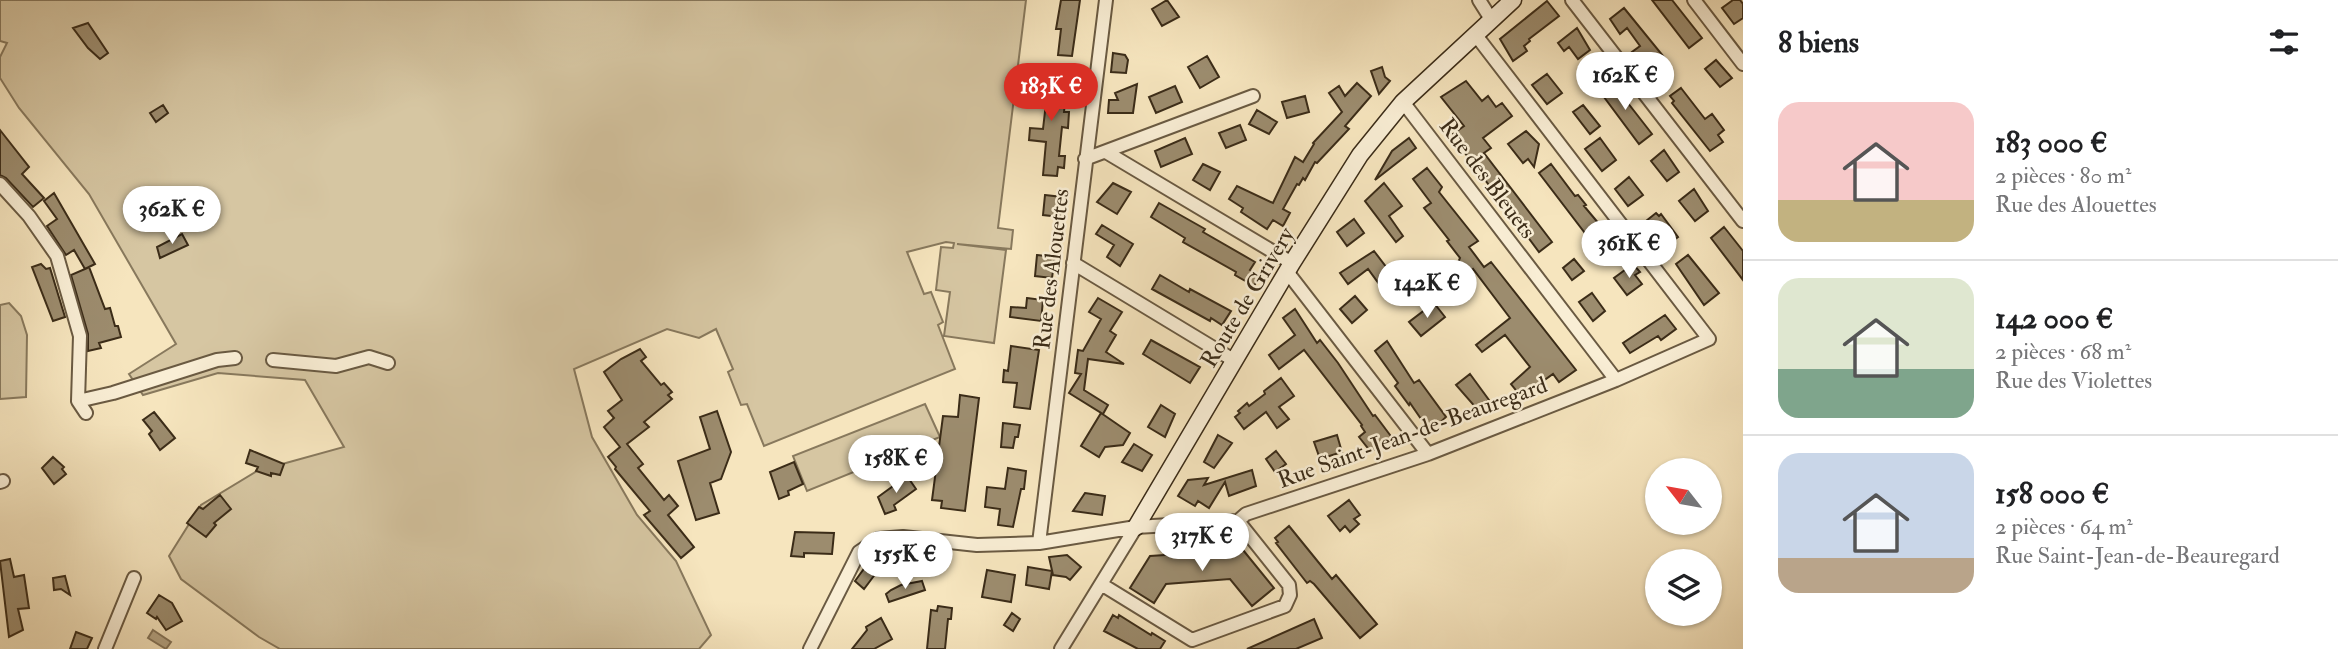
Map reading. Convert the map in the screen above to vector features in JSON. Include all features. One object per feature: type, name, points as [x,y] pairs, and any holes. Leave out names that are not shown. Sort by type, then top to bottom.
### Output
[{"type":"street","name":"Rue des Alouettes","points":[[1039,542],[1106,0]]},
{"type":"street","points":[[1479,0],[1492,19]]},
{"type":"street","name":"Route de Grivery","points":[[1061,649],[1353,165],[1403,102],[1513,0]]},
{"type":"street","points":[[1572,0],[1743,221]]},
{"type":"street","points":[[1694,0],[1743,64]]},
{"type":"street","name":"Rue Saint-Jean-de-Beauregard","points":[[810,649],[859,552],[878,539],[903,537],[977,545],[1039,542],[1136,527],[1238,521],[1246,514],[1427,454],[1616,380],[1709,339],[1475,34]]},
{"type":"street","points":[[1086,159],[1253,96]]},
{"type":"street","name":"Rue des Bleuets","points":[[1403,102],[1616,380]]},
{"type":"street","points":[[1106,152],[1290,268],[1427,454]]},
{"type":"street","points":[[0,184],[29,216],[57,256],[80,336],[78,401],[86,413]]},
{"type":"street","points":[[1073,264],[1235,361]]},
{"type":"street","points":[[273,360],[336,366],[369,358],[388,363]]},
{"type":"street","points":[[78,401],[113,393],[217,360],[235,359]]},
{"type":"street","points":[[1101,584],[1192,640],[1285,606],[1290,595],[1289,584],[1238,521]]},
{"type":"street","points":[[105,649],[134,578]]},
{"type":"shaded area","points":[[0,0],[1026,0],[998,228],[1013,230],[1011,249],[957,244],[1006,250],[994,343],[944,336],[950,292],[936,290],[941,247],[953,248],[954,243],[946,242],[907,252],[924,294],[931,292],[943,322],[938,325],[955,369],[764,446],[747,404],[741,405],[728,372],[733,369],[716,329],[699,338],[667,329],[574,369],[592,437],[637,515],[676,561],[711,635],[699,649],[280,649],[259,637],[181,579],[169,556],[201,505],[257,471],[344,447],[305,380],[218,373],[143,395],[129,374],[176,344],[89,194],[19,108],[0,78],[0,57],[7,43],[0,41]]},
{"type":"shaded area","points":[[9,303],[21,316],[27,335],[26,397],[0,399],[0,305]]},
{"type":"shaded area","points":[[925,404],[940,437],[807,491],[793,456]]},
{"type":"shaded area","points":[[153,630],[171,642],[166,649],[148,638]]},
{"type":"building","points":[[1061,0],[1080,0],[1072,56],[1058,55],[1061,29],[1056,29]]},
{"type":"building","points":[[1167,0],[1179,17],[1162,26],[1152,9]]},
{"type":"building","points":[[1652,0],[1672,0],[1702,38],[1689,48]]},
{"type":"building","points":[[1733,0],[1740,0],[1743,4],[1743,18],[1734,24],[1722,8]]},
{"type":"building","points":[[1547,1],[1559,16],[1529,39],[1524,46],[1527,51],[1513,61],[1500,39]]},
{"type":"building","points":[[1624,8],[1668,62],[1650,75],[1632,52],[1640,46],[1627,28],[1620,34],[1610,19]]},
{"type":"building","points":[[88,23],[108,53],[100,59],[73,28]]},
{"type":"building","points":[[1577,28],[1590,50],[1578,59],[1569,47],[1564,51],[1558,43]]},
{"type":"building","points":[[1113,53],[1125,55],[1128,60],[1126,73],[1111,72]]},
{"type":"building","points":[[1207,56],[1219,77],[1200,88],[1188,67]]},
{"type":"building","points":[[1716,60],[1732,78],[1720,87],[1705,69]]},
{"type":"building","points":[[1382,67],[1385,77],[1390,81],[1379,94],[1371,71]]},
{"type":"building","points":[[1547,74],[1562,93],[1547,104],[1532,85]]},
{"type":"building","points":[[1610,80],[1652,134],[1639,144],[1598,89]]},
{"type":"building","points":[[1032,81],[1067,84],[1064,112],[1069,112],[1068,128],[1062,127],[1059,156],[1065,156],[1064,168],[1058,167],[1057,176],[1043,175],[1046,142],[1029,140],[1030,128],[1043,129],[1046,103],[1043,103],[1044,98],[1031,97]]},
{"type":"building","points":[[1466,81],[1482,101],[1488,96],[1496,107],[1502,103],[1512,116],[1483,138],[1491,148],[1484,153],[1552,242],[1539,252],[1453,134],[1464,126],[1441,97]]},
{"type":"building","points":[[1357,83],[1371,96],[1345,126],[1349,129],[1317,163],[1315,162],[1305,180],[1303,178],[1299,185],[1297,184],[1283,209],[1290,213],[1283,226],[1273,220],[1267,229],[1241,212],[1243,208],[1229,199],[1237,186],[1273,203],[1295,157],[1303,162],[1313,143],[1342,112],[1329,93],[1339,86],[1345,96]]},
{"type":"building","points":[[1137,84],[1133,113],[1108,113],[1109,100],[1118,100],[1115,93]]},
{"type":"building","points":[[1175,86],[1182,102],[1156,113],[1149,97]]},
{"type":"building","points":[[1681,88],[1705,119],[1712,114],[1724,130],[1718,135],[1723,142],[1710,151],[1672,103],[1674,101],[1670,96]]},
{"type":"building","points":[[1305,96],[1309,112],[1287,118],[1282,102]]},
{"type":"building","points":[[163,105],[168,113],[156,122],[150,113]]},
{"type":"building","points":[[1583,105],[1600,126],[1590,134],[1573,112]]},
{"type":"building","points":[[1257,110],[1277,122],[1269,134],[1249,124]]},
{"type":"building","points":[[1240,125],[1246,140],[1226,148],[1219,133]]},
{"type":"building","points":[[0,130],[29,167],[22,174],[44,198],[33,207],[0,175]]},
{"type":"building","points":[[1526,131],[1539,144],[1534,167],[1528,159],[1523,163],[1508,144]]},
{"type":"building","points":[[1185,138],[1192,154],[1161,167],[1155,151]]},
{"type":"building","points":[[1409,138],[1416,148],[1375,180],[1392,151]]},
{"type":"building","points":[[1600,138],[1616,160],[1602,171],[1585,149]]},
{"type":"building","points":[[1664,150],[1679,172],[1667,181],[1651,161]]},
{"type":"building","points":[[1203,164],[1220,172],[1210,190],[1193,180]]},
{"type":"building","points":[[1551,164],[1615,243],[1613,244],[1616,249],[1604,258],[1539,173]]},
{"type":"building","points":[[1427,168],[1442,187],[1439,192],[1478,241],[1469,247],[1484,267],[1491,262],[1576,370],[1559,382],[1553,374],[1532,389],[1531,387],[1519,394],[1511,384],[1530,367],[1505,335],[1482,352],[1476,345],[1510,318],[1473,269],[1465,275],[1457,265],[1460,258],[1424,208],[1431,203],[1413,179]]},
{"type":"building","points":[[1629,177],[1643,195],[1628,206],[1615,189]]},
{"type":"building","points":[[1113,183],[1131,192],[1117,214],[1097,202]]},
{"type":"building","points":[[1384,183],[1402,206],[1389,216],[1403,236],[1396,242],[1365,201]]},
{"type":"building","points":[[1694,189],[1708,211],[1695,221],[1679,201]]},
{"type":"building","points":[[54,193],[95,264],[85,269],[74,250],[66,255],[47,226],[57,219],[44,201]]},
{"type":"building","points":[[1045,195],[1062,197],[1060,217],[1043,215]]},
{"type":"building","points":[[1159,203],[1255,262],[1250,270],[1260,276],[1254,286],[1235,275],[1236,272],[1183,242],[1185,238],[1151,217]]},
{"type":"building","points":[[1656,213],[1659,216],[1661,214],[1678,237],[1662,249],[1648,233],[1651,231],[1646,221]]},
{"type":"building","points":[[1354,219],[1364,233],[1347,246],[1337,232]]},
{"type":"building","points":[[1102,225],[1133,244],[1120,266],[1107,257],[1114,245],[1096,234]]},
{"type":"building","points":[[1724,227],[1743,251],[1743,280],[1711,238]]},
{"type":"building","points":[[182,234],[188,245],[160,258],[157,247]]},
{"type":"building","points":[[1374,251],[1406,293],[1393,303],[1368,269],[1348,284],[1340,273]]},
{"type":"building","points":[[1037,255],[1055,257],[1052,278],[1035,276]]},
{"type":"building","points":[[1688,255],[1719,293],[1704,305],[1676,264]]},
{"type":"building","points":[[1574,259],[1584,271],[1572,280],[1563,268]]},
{"type":"building","points":[[41,264],[46,269],[50,268],[65,317],[53,321],[32,267]]},
{"type":"building","points":[[1633,264],[1640,272],[1635,275],[1642,284],[1627,295],[1614,278]]},
{"type":"building","points":[[89,267],[105,309],[110,308],[121,337],[99,343],[101,348],[88,351],[88,334],[71,275]]},
{"type":"building","points":[[1160,275],[1231,311],[1222,325],[1152,289]]},
{"type":"building","points":[[1592,293],[1605,311],[1593,321],[1579,302]]},
{"type":"building","points":[[1355,296],[1367,310],[1352,323],[1340,309]]},
{"type":"building","points":[[1027,298],[1043,300],[1041,321],[1010,317],[1011,307],[1026,308]]},
{"type":"building","points":[[1098,298],[1122,312],[1110,331],[1116,335],[1106,352],[1124,364],[1088,359],[1084,390],[1108,405],[1103,414],[1069,393],[1081,374],[1075,373],[1078,350],[1083,351],[1101,319],[1089,312]]},
{"type":"building","points":[[1434,303],[1445,317],[1421,336],[1409,322]]},
{"type":"building","points":[[1295,309],[1317,343],[1320,340],[1373,416],[1375,415],[1396,443],[1388,449],[1377,447],[1371,452],[1359,437],[1365,432],[1362,425],[1304,350],[1279,369],[1269,355],[1295,335],[1283,318]]},
{"type":"building","points":[[1665,315],[1676,329],[1661,340],[1658,336],[1630,353],[1623,343]]},
{"type":"building","points":[[1151,340],[1200,367],[1190,383],[1143,354]]},
{"type":"building","points":[[1387,341],[1414,383],[1419,380],[1446,417],[1430,432],[1395,386],[1398,383],[1375,351]]},
{"type":"building","points":[[1011,346],[1039,350],[1030,409],[1014,407],[1017,383],[1003,382],[1004,370],[1008,371]]},
{"type":"building","points":[[640,349],[646,357],[641,361],[661,385],[664,383],[672,392],[668,395],[672,399],[644,422],[649,427],[627,444],[643,464],[638,468],[664,500],[669,495],[678,506],[668,515],[694,547],[681,558],[644,515],[650,511],[608,457],[620,447],[604,427],[614,418],[608,411],[622,400],[604,372]]},
{"type":"building","points":[[1470,374],[1489,400],[1477,409],[1456,385]]},
{"type":"building","points":[[1281,378],[1294,396],[1279,407],[1289,419],[1277,428],[1266,412],[1244,429],[1235,417],[1240,413],[1238,411],[1265,394],[1264,391]]},
{"type":"building","points":[[960,395],[979,398],[965,511],[941,508],[942,501],[932,500],[943,416],[958,417]]},
{"type":"building","points":[[1161,405],[1175,414],[1165,437],[1148,427]]},
{"type":"building","points":[[717,411],[731,452],[721,479],[710,483],[719,513],[696,520],[678,461],[710,449],[700,417]]},
{"type":"building","points":[[154,412],[175,438],[160,450],[149,434],[152,431],[143,420]]},
{"type":"building","points":[[1101,413],[1130,433],[1123,445],[1105,447],[1099,457],[1081,446]]},
{"type":"building","points":[[1003,423],[1020,425],[1013,448],[1001,447]]},
{"type":"building","points":[[1218,435],[1232,443],[1214,468],[1204,462]]},
{"type":"building","points":[[1337,435],[1342,452],[1320,459],[1314,442]]},
{"type":"building","points":[[1134,444],[1152,455],[1142,471],[1122,462]]},
{"type":"building","points":[[250,450],[284,464],[280,475],[271,473],[271,476],[256,471],[258,467],[246,463]]},
{"type":"building","points":[[1276,451],[1286,464],[1275,472],[1266,459]]},
{"type":"building","points":[[53,457],[64,467],[62,469],[66,474],[54,484],[42,468]]},
{"type":"building","points":[[794,462],[803,484],[779,499],[770,472]]},
{"type":"building","points":[[1008,468],[1026,471],[1024,489],[1021,489],[1013,527],[998,525],[1000,509],[985,507],[987,487],[1005,489]]},
{"type":"building","points":[[1252,470],[1256,486],[1229,496],[1225,482],[1209,508],[1198,501],[1195,506],[1178,496],[1188,480],[1208,478],[1204,485]]},
{"type":"building","points":[[907,476],[916,489],[894,505],[896,510],[885,514],[878,497]]},
{"type":"building","points":[[1085,493],[1105,496],[1102,515],[1073,511]]},
{"type":"building","points":[[220,495],[231,509],[214,523],[216,525],[206,537],[187,523],[199,507],[203,509]]},
{"type":"building","points":[[1349,500],[1360,515],[1354,519],[1359,524],[1350,532],[1345,526],[1340,531],[1328,516]]},
{"type":"building","points":[[1289,526],[1332,579],[1336,575],[1377,624],[1360,638],[1314,584],[1310,581],[1307,583],[1276,543],[1278,542],[1275,538]]},
{"type":"building","points":[[795,532],[834,533],[832,554],[804,553],[804,557],[791,556]]},
{"type":"building","points":[[1243,550],[1274,588],[1252,606],[1230,579],[1166,584],[1154,603],[1130,588],[1150,556]]},
{"type":"building","points":[[1067,555],[1081,567],[1070,580],[1053,575],[1049,557]]},
{"type":"building","points":[[10,559],[14,577],[24,575],[29,608],[18,609],[23,630],[9,637],[0,561]]},
{"type":"building","points":[[866,566],[876,573],[864,589],[855,581]]},
{"type":"building","points":[[1028,567],[1052,571],[1049,589],[1026,585]]},
{"type":"building","points":[[987,570],[1015,575],[1011,602],[982,597]]},
{"type":"building","points":[[65,576],[70,595],[61,589],[54,590],[53,578]]},
{"type":"building","points":[[922,581],[925,590],[889,602],[886,594],[891,590]]},
{"type":"building","points":[[159,595],[172,603],[182,621],[166,630],[157,617],[156,619],[147,613]]},
{"type":"building","points":[[938,606],[952,608],[945,649],[927,649],[931,610],[937,611]]},
{"type":"building","points":[[1012,613],[1020,619],[1013,631],[1004,625]]},
{"type":"building","points":[[1113,615],[1118,618],[1119,615],[1165,641],[1160,649],[1138,649],[1104,631]]},
{"type":"building","points":[[881,618],[892,639],[874,649],[852,649],[867,630],[866,627]]},
{"type":"building","points":[[1314,619],[1322,638],[1296,649],[1247,649]]},
{"type":"building","points":[[76,632],[92,638],[87,649],[70,649]]}]
